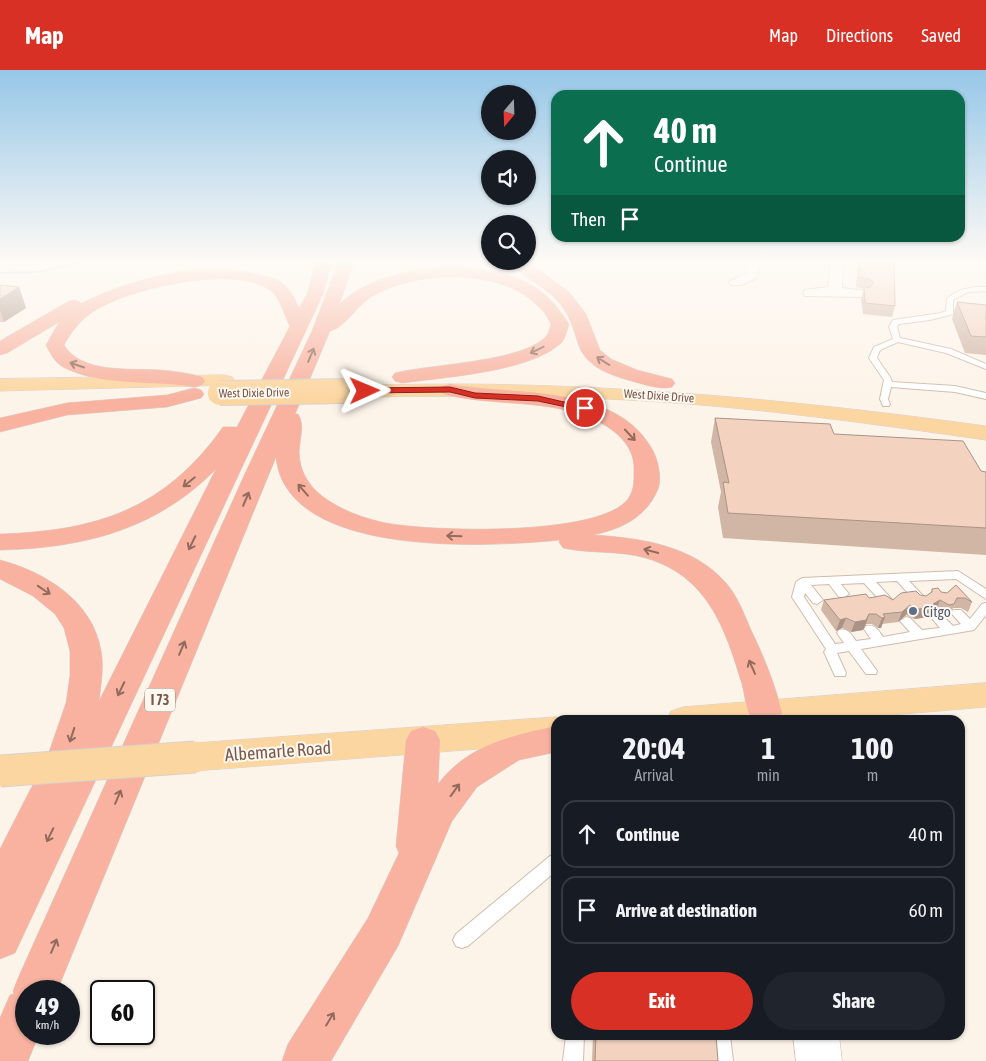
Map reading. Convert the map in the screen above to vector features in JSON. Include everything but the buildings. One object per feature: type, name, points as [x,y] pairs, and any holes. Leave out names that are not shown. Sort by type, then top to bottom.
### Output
[{"type":"highway","points":[[0,349],[72,307]]},
{"type":"highway","points":[[92,307],[74,318],[57,338],[55,345],[61,357],[80,366],[120,374],[160,376],[195,387]]},
{"type":"highway","points":[[292,307],[298,325]]},
{"type":"highway","name":"I 73","points":[[40,980],[255,478],[273,407],[298,325],[308,307]]},
{"type":"highway","name":"I 73","points":[[0,939],[273,407],[321,331],[330,307]]},
{"type":"highway","points":[[321,331],[337,321],[347,307]]},
{"type":"highway","points":[[402,377],[491,364],[524,356],[544,348],[556,337],[560,324],[555,311],[551,307]]},
{"type":"highway","points":[[572,307],[583,325],[587,347],[598,359],[627,372],[665,383]]},
{"type":"highway","points":[[0,425],[67,409],[167,401],[195,387]]},
{"type":"highway","points":[[450,390],[475,396],[545,399],[594,411],[609,418],[628,432],[646,460],[647,482],[643,495],[635,507],[618,519],[601,526],[567,532],[486,537]]},
{"type":"highway","points":[[0,542],[70,537],[122,521],[156,505],[197,475],[216,455],[240,417],[273,407],[293,429],[288,444],[291,473],[306,495],[329,512],[356,523],[394,531],[486,537],[502,540],[625,545],[662,554],[690,567],[705,578],[722,598],[760,685],[766,715]]},
{"type":"highway","points":[[0,569],[38,586],[66,608],[79,628],[85,652],[83,698],[66,753],[15,861],[14,909]]},
{"type":"highway","points":[[414,863],[423,740]]},
{"type":"highway","points":[[305,1061],[382,932],[438,813],[464,777],[510,750],[551,740]]},
{"type":"highway","points":[[5,1061],[15,1037]]},
{"type":"main road","name":"West Dixie Drive","points":[[350,384],[402,377],[568,378],[888,394],[986,419]]},
{"type":"main road","name":"West Dixie Drive","points":[[0,385],[222,387],[350,384],[450,390],[649,395],[760,404],[986,433]]},
{"type":"main road","name":"West Dixie Drive","points":[[0,398],[195,387]]},
{"type":"main road","points":[[920,424],[957,435],[986,440]]},
{"type":"main road","points":[[786,715],[986,695]]},
{"type":"main road","name":"Albemarle Road","points":[[0,771],[551,730]]},
{"type":"street","points":[[817,1040],[819,1061]]},
{"type":"lane","points":[[897,340],[893,327],[896,322],[932,320],[950,312],[950,307]]},
{"type":"lane","points":[[986,368],[948,351],[897,340],[877,349],[873,358],[886,376],[888,394],[908,384],[955,389],[986,396]]},
{"type":"lane","points":[[802,582],[958,575],[986,595]]},
{"type":"lane","points":[[923,576],[936,590]]},
{"type":"lane","points":[[899,577],[921,600]]},
{"type":"lane","points":[[867,579],[890,604]]},
{"type":"lane","points":[[832,580],[843,594]]},
{"type":"lane","points":[[802,582],[817,600]]},
{"type":"lane","points":[[802,582],[798,598],[832,649],[830,652],[840,673]]},
{"type":"lane","points":[[832,649],[970,627],[986,607]]},
{"type":"lane","points":[[957,613],[970,627]]},
{"type":"lane","points":[[936,616],[949,630]]},
{"type":"lane","points":[[906,621],[919,635]]},
{"type":"lane","points":[[870,629],[880,641]]},
{"type":"lane","points":[[843,633],[871,671]]},
{"type":"lane","points":[[462,940],[551,865]]},
{"type":"lane","points":[[573,1061],[575,1040]]},
{"type":"lane","points":[[721,1040],[723,1061]]},
{"type":"place","name":"Citgo","points":[[913,611]]},
{"type":"route","points":[[365,391],[450,390],[475,396],[538,398],[585,408]]}]
